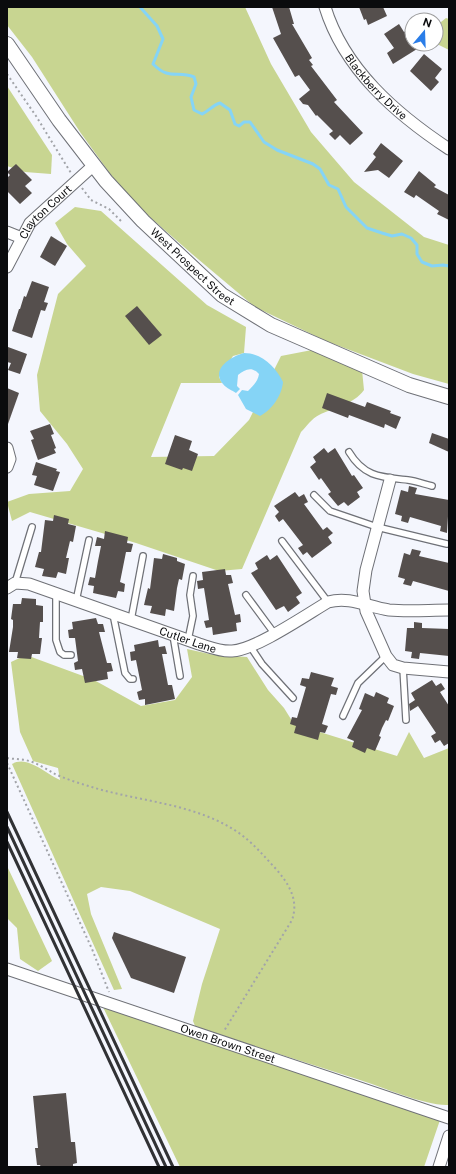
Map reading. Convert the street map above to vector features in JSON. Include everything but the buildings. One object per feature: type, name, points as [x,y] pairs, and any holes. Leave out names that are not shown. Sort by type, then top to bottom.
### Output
[{"type":"street","name":"Blackberry Drive","points":[[325,7],[341,45],[375,91],[449,149]]},
{"type":"street","name":"West Prospect Street","points":[[7,44],[59,120],[106,181],[143,221],[199,275],[236,304],[272,325],[402,382],[449,397]]},
{"type":"street","name":"Clayton Court","points":[[7,267],[30,223],[94,165]]},
{"type":"street","points":[[7,232],[22,238]]},
{"type":"street","points":[[7,448],[10,459],[7,467]]},
{"type":"street","points":[[390,480],[366,570],[363,591],[364,604],[386,656],[393,665],[403,668],[449,672]]},
{"type":"street","name":"Cutler Lane","points":[[11,586],[29,584],[222,651],[231,651],[250,646],[328,602],[342,600],[399,611],[449,610]]},
{"type":"street","name":"Owen Brown Street","points":[[7,969],[449,1118]]},
{"type":"street","points":[[439,1167],[449,1136]]},
{"type":"lane","points":[[349,452],[357,465],[362,469],[390,480],[408,480],[432,486]]},
{"type":"lane","points":[[314,495],[330,511],[378,527],[447,544]]},
{"type":"lane","points":[[11,586],[32,526]]},
{"type":"lane","points":[[76,601],[89,540]]},
{"type":"lane","points":[[282,541],[328,602]]},
{"type":"lane","points":[[130,620],[143,556]]},
{"type":"lane","points":[[188,640],[193,616],[190,595],[193,576]]},
{"type":"lane","points":[[56,594],[58,647],[64,655],[71,655]]},
{"type":"lane","points":[[246,595],[274,633]]},
{"type":"lane","points":[[113,614],[125,673],[130,680],[133,679]]},
{"type":"lane","points":[[173,635],[180,676]]},
{"type":"lane","points":[[250,646],[262,664],[293,698]]},
{"type":"lane","points":[[343,716],[358,683],[386,656]]},
{"type":"lane","points":[[403,668],[406,720]]},
{"type":"path","points":[[7,74],[36,116],[71,172]]},
{"type":"path","points":[[85,192],[92,200],[109,209],[121,221]]},
{"type":"path","points":[[7,758],[33,763],[74,782],[104,791],[188,810],[214,819],[238,833],[258,848],[282,876],[291,890],[294,900],[295,910],[292,920],[218,1041]]},
{"type":"path","points":[[7,763],[92,949],[114,1005]]},
{"type":"green space","points":[[7,7],[245,7],[271,64],[311,132],[354,182],[424,237],[449,245],[449,384],[413,374],[326,341],[255,307],[192,254],[127,197],[80,132],[32,57],[7,25]]},
{"type":"green space","points":[[446,18],[449,19],[449,50],[444,48],[444,20]]},
{"type":"green space","points":[[7,86],[52,155],[51,174],[25,172],[7,166]]},
{"type":"green space","points":[[75,207],[101,211],[207,305],[246,327],[244,353],[233,356],[219,377],[222,383],[181,383],[151,457],[214,456],[249,420],[281,356],[312,350],[362,370],[364,390],[360,395],[343,405],[316,416],[301,432],[242,569],[219,571],[136,543],[30,512],[12,521],[7,502],[29,494],[70,491],[83,469],[67,444],[40,411],[37,375],[58,294],[86,266],[67,244],[55,223]]},
{"type":"green space","points":[[187,649],[214,655],[247,657],[268,690],[284,708],[294,724],[397,756],[409,732],[424,758],[449,748],[448,1105],[404,1096],[195,1026],[193,1021],[202,984],[220,929],[130,891],[101,887],[87,894],[91,914],[122,989],[114,990],[12,764],[24,762],[37,766],[60,780],[58,768],[33,761],[20,732],[11,662],[26,655],[94,680],[141,706],[175,700],[192,677]]},
{"type":"green space","points":[[7,866],[52,961],[38,971],[20,959],[17,928],[7,918]]},
{"type":"green space","points":[[102,1005],[136,1018],[440,1120],[424,1167],[180,1167]]},
{"type":"water","points":[[244,353],[256,355],[262,358],[272,366],[283,382],[281,392],[276,402],[269,410],[260,416],[246,409],[238,395],[242,390],[248,391],[258,379],[259,374],[254,370],[248,369],[238,375],[237,386],[240,389],[236,393],[225,386],[220,378],[219,373],[224,364],[234,357]]},
{"type":"waterway","points":[[140,7],[157,26],[163,39],[153,64],[169,74],[183,74],[194,77],[196,84],[191,97],[194,110],[202,114],[220,103],[230,110],[235,124],[239,126],[244,122],[250,122],[264,142],[277,150],[313,164],[320,169],[329,185],[338,189],[346,207],[367,228],[392,236],[402,234],[411,238],[417,245],[417,254],[422,262],[432,266],[449,266]]},
{"type":"railway","points":[[7,812],[173,1167]]},
{"type":"railway","points":[[7,827],[166,1167]]},
{"type":"railway","points":[[7,842],[159,1167]]}]
